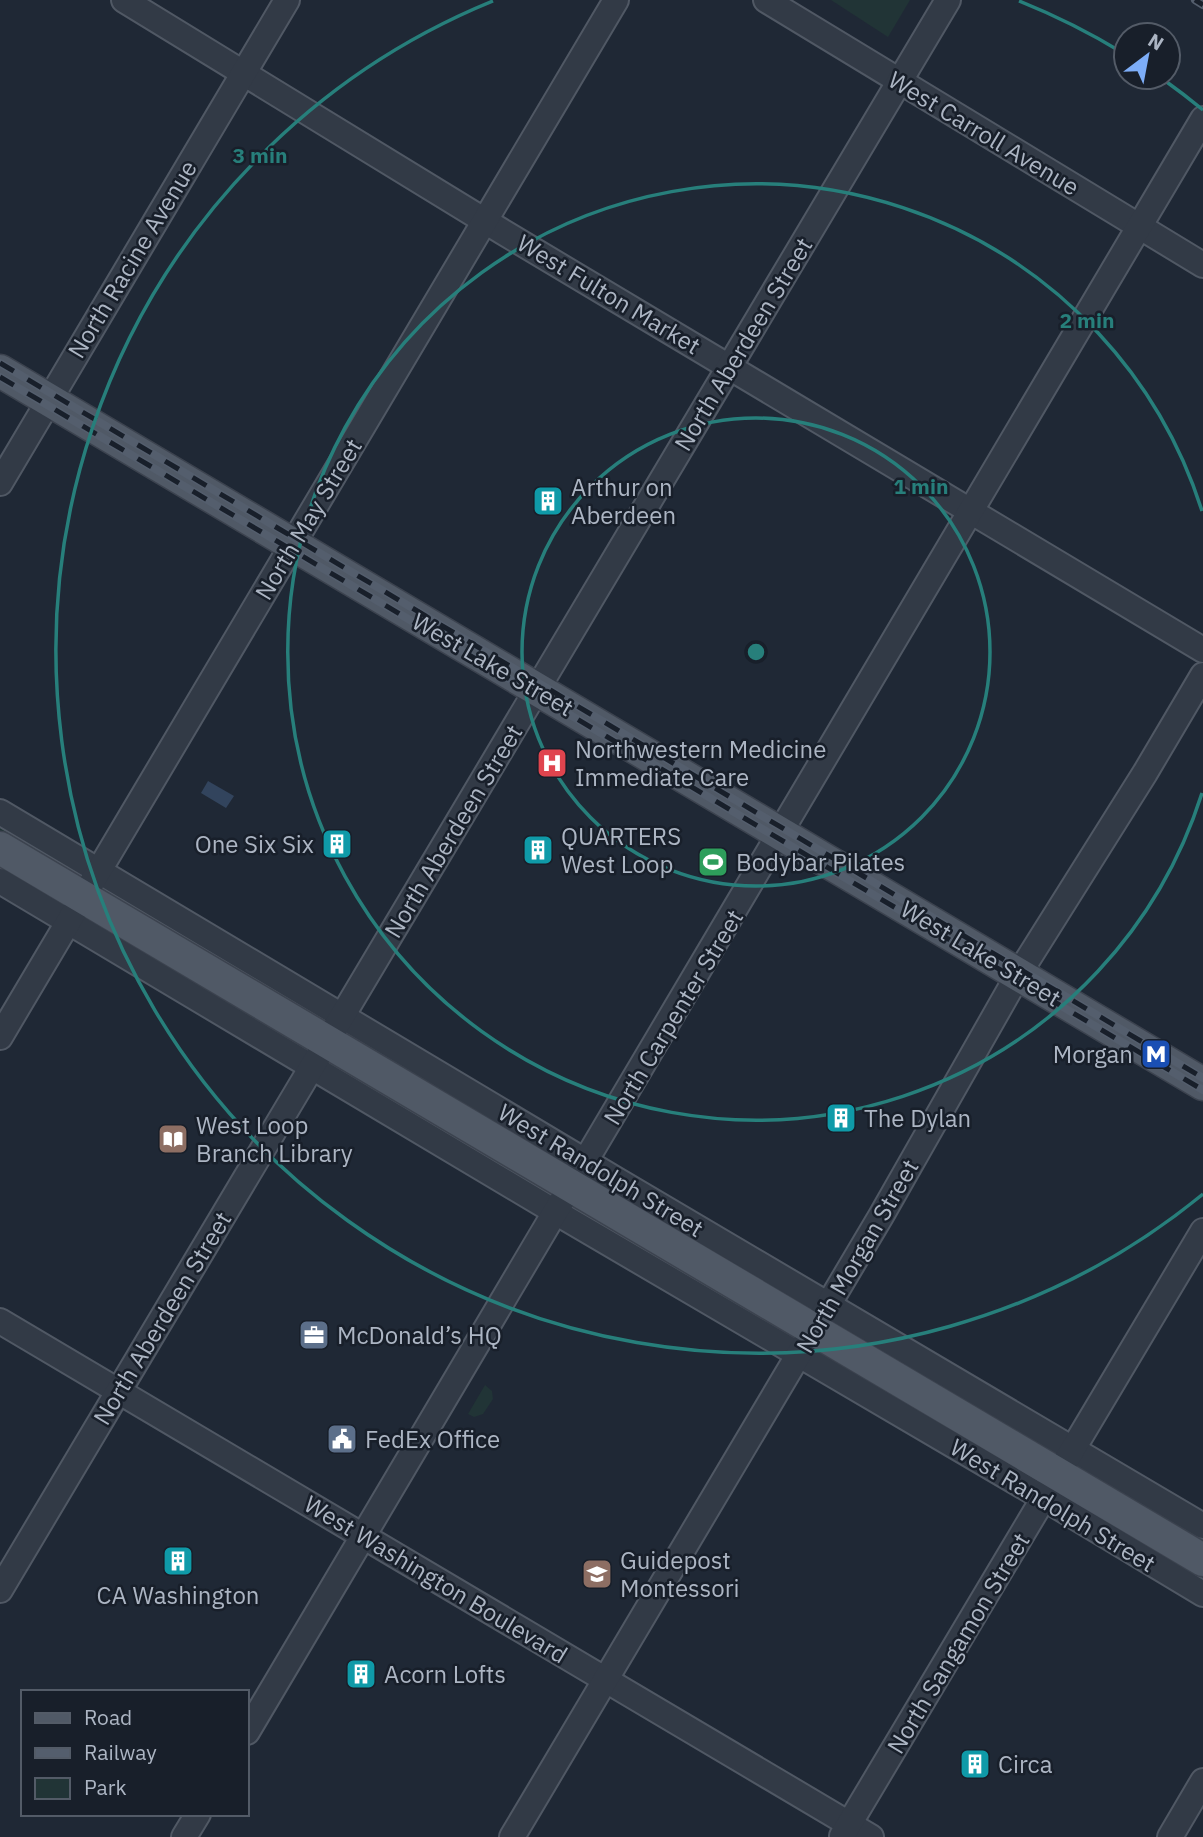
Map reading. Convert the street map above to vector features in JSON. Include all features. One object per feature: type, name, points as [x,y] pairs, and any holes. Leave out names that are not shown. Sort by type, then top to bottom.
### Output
[{"type":"main road","name":"West Lake Street","points":[[0,371],[1203,1084]]},
{"type":"main road","name":"West Randolph Street","points":[[0,848],[1203,1560]]},
{"type":"street","name":"West Fulton Market","points":[[124,0],[485,220],[1203,650]]},
{"type":"street","name":"North Racine Avenue","points":[[0,483],[286,0]]},
{"type":"street","name":"North May Street","points":[[0,1037],[616,0]]},
{"type":"street","name":"West Carroll Avenue","points":[[766,0],[1203,265]]},
{"type":"street","name":"North Aberdeen Street","points":[[0,1590],[948,0]]},
{"type":"street","name":"North Carpenter Street","points":[[248,1730],[1203,119]]},
{"type":"street","name":"North Morgan Street","points":[[512,1837],[814,1330],[1018,975],[1203,675]]},
{"type":"street","name":"West Randolph Street","points":[[0,812],[83,897]]},
{"type":"street","name":"West Randolph Street","points":[[0,881],[83,897]]},
{"type":"street","name":"North Sangamon Street","points":[[845,1830],[1203,1231]]},
{"type":"street","name":"West Washington Boulevard","points":[[0,1321],[607,1680],[845,1830],[871,1837]]},
{"type":"street","name":"West Randolph Street","points":[[1059,1475],[1203,1526]]},
{"type":"street","name":"West Randolph Street","points":[[1059,1475],[1203,1594]]},
{"type":"street","points":[[1170,1837],[1203,1781]]},
{"type":"street","points":[[184,1837],[197,1816]]},
{"type":"green space","points":[[831,0],[910,0],[888,37]]},
{"type":"green space","points":[[0,825],[60,861],[57,866],[0,833]]},
{"type":"green space","points":[[121,896],[305,1005],[301,1012],[117,903]]},
{"type":"green space","points":[[349,1068],[532,1177],[528,1184],[345,1075]]},
{"type":"green space","points":[[592,1212],[767,1315],[763,1322],[589,1218]]},
{"type":"green space","points":[[485,1385],[492,1391],[493,1399],[483,1414],[474,1417],[468,1414]]},
{"type":"water","points":[[208,781],[234,796],[226,808],[201,793]]},
{"type":"railway","points":[[1195,0],[1203,5]]},
{"type":"railway","points":[[0,363],[1203,1078]]},
{"type":"railway","points":[[0,377],[1203,1090]]},
{"type":"place","name":"Arthur on Aberdeen","points":[[548,501]]},
{"type":"place","name":"Northwestern Medicine Immediate Care","points":[[552,763]]},
{"type":"place","name":"One Six Six","points":[[337,844]]},
{"type":"place","name":"QUARTERS West Loop","points":[[538,850]]},
{"type":"place","name":"Bodybar Pilates","points":[[713,862]]},
{"type":"place","name":"Morgan","points":[[1156,1054]]},
{"type":"place","name":"The Dylan","points":[[841,1118]]},
{"type":"place","name":"West Loop Branch Library","points":[[173,1139]]},
{"type":"place","name":"McDonald’s HQ","points":[[314,1335]]},
{"type":"place","name":"FedEx Office","points":[[342,1439]]},
{"type":"place","name":"CA Washington","points":[[178,1561]]},
{"type":"place","name":"Guidepost Montessori","points":[[597,1574]]},
{"type":"place","name":"Acorn Lofts","points":[[361,1674]]},
{"type":"place","name":"Circa","points":[[975,1764]]}]
